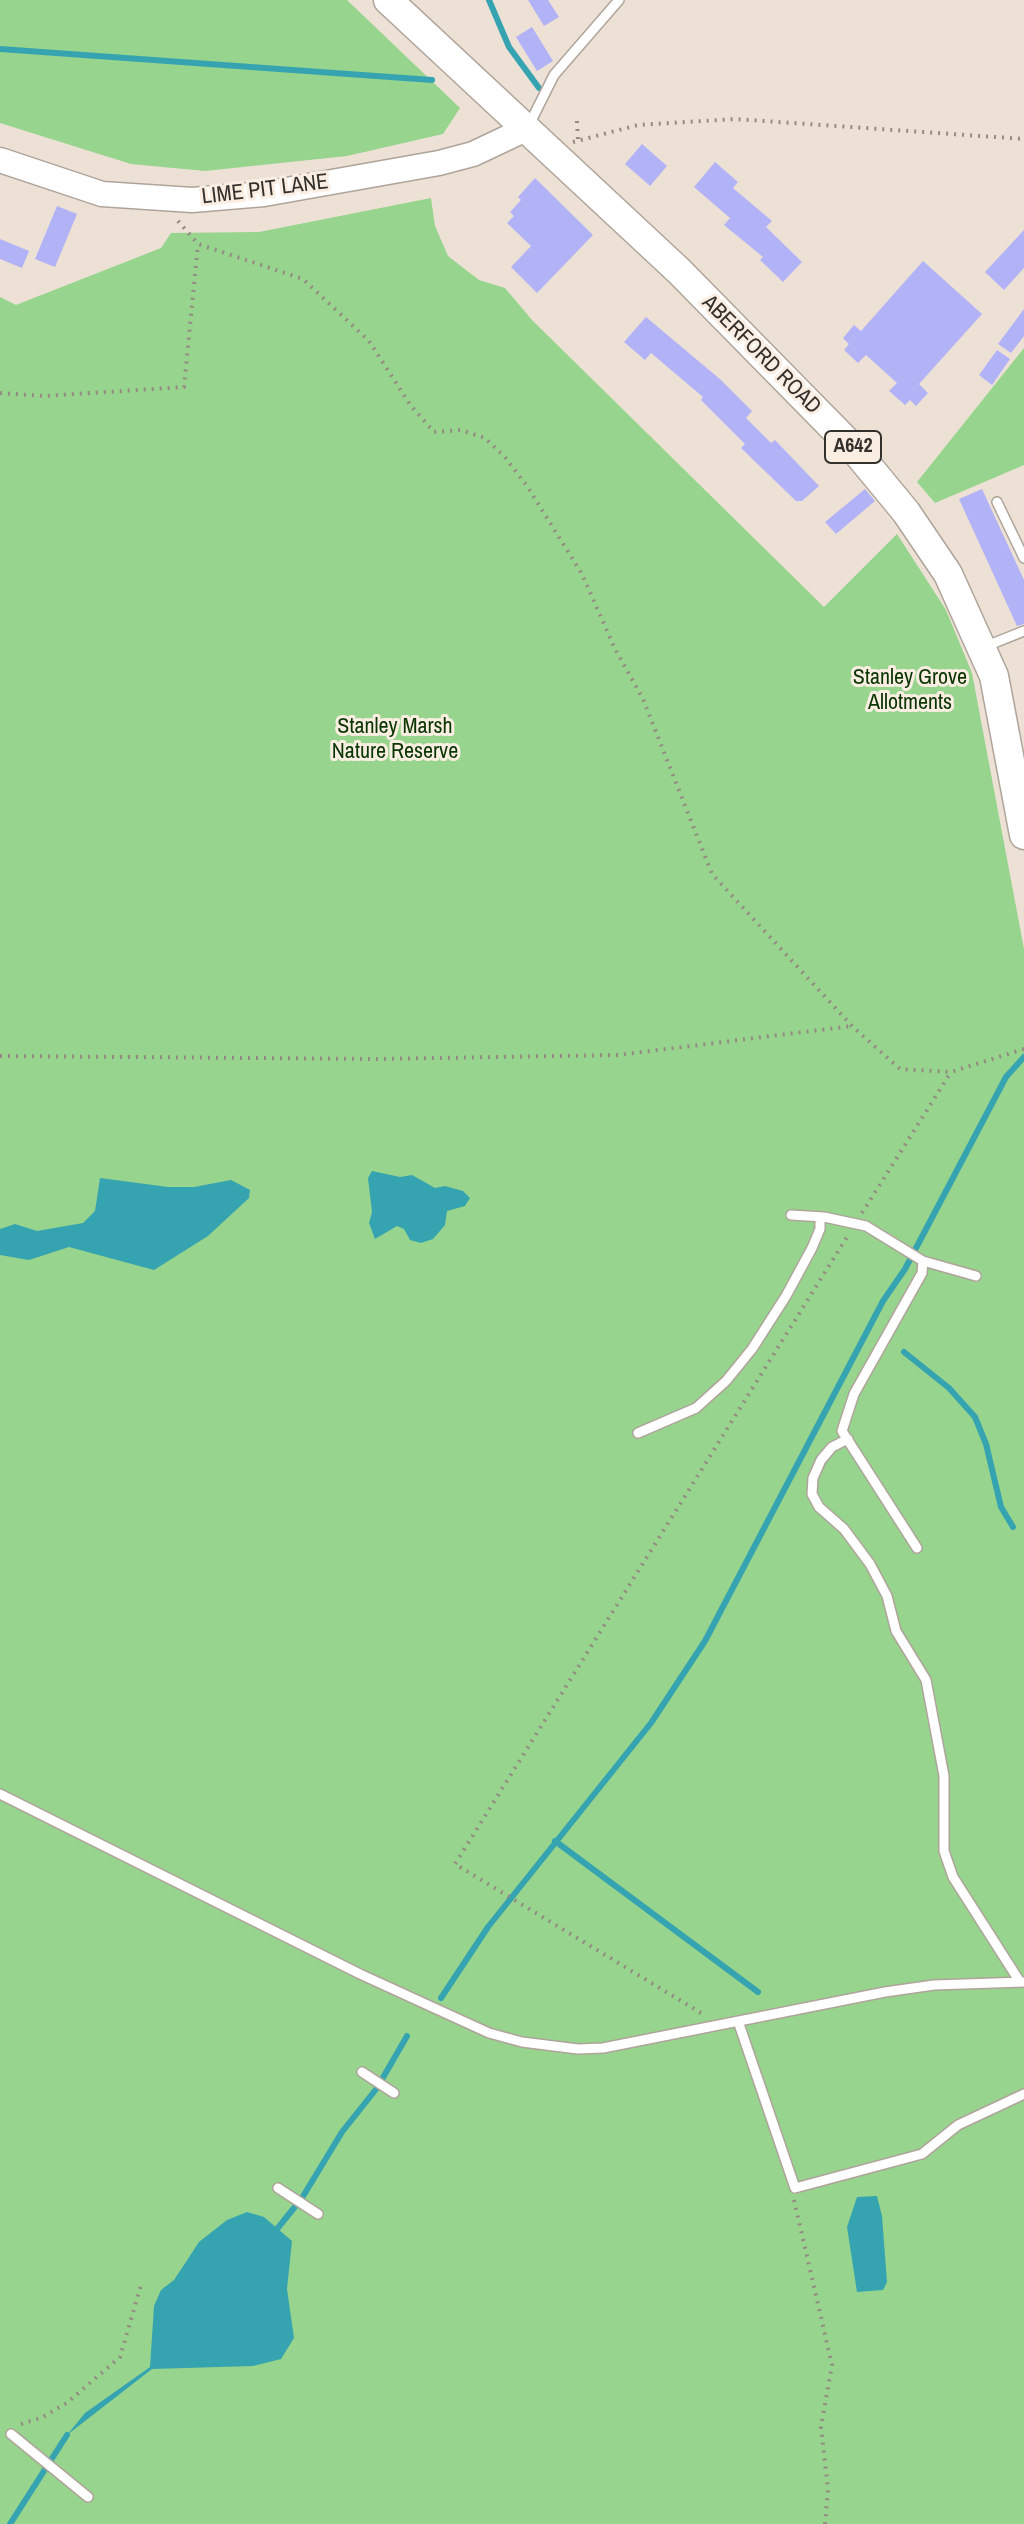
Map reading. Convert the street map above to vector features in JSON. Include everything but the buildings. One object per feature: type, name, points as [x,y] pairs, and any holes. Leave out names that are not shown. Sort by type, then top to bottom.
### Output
[{"type":"main road","name":"ABERFORD ROAD","points":[[388,0],[679,271],[854,449],[906,512],[948,574],[984,647],[994,676],[1020,790],[1024,835]]},
{"type":"street","name":"LIME PIT LANE","points":[[0,160],[102,194],[162,200],[264,194],[439,163],[536,136]]},
{"type":"lane","points":[[536,136],[554,75],[619,0]]},
{"type":"lane","points":[[997,502],[1024,558]]},
{"type":"lane","points":[[984,647],[1024,631]]},
{"type":"lane","points":[[791,1215],[856,1223],[880,1232],[905,1252],[923,1261],[976,1276]]},
{"type":"lane","points":[[638,1433],[696,1408],[726,1381],[752,1349],[786,1296],[812,1248],[820,1229],[820,1217]]},
{"type":"lane","points":[[917,1548],[842,1431],[844,1416],[922,1273],[923,1261]]},
{"type":"lane","points":[[848,1439],[832,1447],[821,1460],[813,1478],[812,1494],[819,1507],[844,1529],[870,1564],[887,1596],[896,1631],[926,1680],[944,1776],[944,1851],[953,1877],[1022,1982]]},
{"type":"lane","points":[[0,1794],[360,1974],[489,2033],[522,2042],[578,2049],[603,2048],[739,2024],[885,1992],[934,1985],[1022,1982]]},
{"type":"lane","points":[[739,2024],[795,2188],[922,2154],[958,2125],[1024,2094]]},
{"type":"lane","points":[[364,2074],[390,2090]]},
{"type":"lane","points":[[278,2188],[314,2212]]},
{"type":"lane","points":[[9,2431],[37,2459],[88,2497]]},
{"type":"path","points":[[536,136],[573,142],[638,125],[735,119],[1024,139]]},
{"type":"path","points":[[162,200],[198,244],[303,279],[369,341],[411,406],[434,432],[461,430],[485,438],[504,456],[527,486],[582,574],[615,649],[643,699],[712,874],[852,1026],[900,1069],[951,1072],[1024,1049]]},
{"type":"path","points":[[0,393],[44,396],[184,387],[198,244]]},
{"type":"path","points":[[0,1056],[377,1059],[618,1055],[852,1026]]},
{"type":"path","points":[[723,2026],[455,1864],[951,1072]]},
{"type":"path","points":[[791,2188],[832,2365],[821,2427],[828,2489],[825,2524]]},
{"type":"path","points":[[9,2431],[43,2417],[68,2402],[120,2357],[141,2285]]},
{"type":"green space","points":[[0,0],[347,0],[460,108],[443,134],[347,156],[205,171],[131,164],[0,123]]},
{"type":"green space","points":[[431,198],[435,226],[448,256],[479,280],[505,288],[532,320],[824,607],[897,534],[946,610],[972,673],[1024,949],[1024,2524],[0,2524],[0,297],[16,305],[161,248],[171,233],[259,232]]},
{"type":"green space","points":[[1024,348],[1024,465],[935,503],[917,482]]},
{"type":"water","points":[[372,1171],[400,1177],[412,1175],[435,1188],[445,1186],[463,1191],[470,1198],[465,1206],[447,1211],[445,1225],[433,1239],[421,1243],[410,1240],[404,1229],[397,1226],[375,1239],[369,1223],[372,1212],[368,1178]]},
{"type":"water","points":[[100,1178],[168,1187],[194,1187],[231,1180],[250,1190],[249,1198],[208,1236],[154,1270],[69,1247],[29,1260],[0,1255],[0,1229],[15,1224],[37,1231],[83,1223],[95,1211]]},
{"type":"water","points":[[877,2196],[882,2216],[887,2282],[883,2290],[857,2292],[847,2227],[857,2197]]},
{"type":"water","points":[[247,2212],[264,2217],[292,2241],[287,2289],[294,2338],[281,2359],[253,2366],[152,2369],[67,2435],[85,2413],[150,2367],[154,2306],[161,2290],[174,2280],[199,2242],[227,2220]]},
{"type":"waterway","points":[[489,0],[509,47],[539,88]]},
{"type":"waterway","points":[[0,49],[432,80]]},
{"type":"waterway","points":[[441,1998],[488,1927],[651,1723],[705,1641],[883,1301],[905,1269],[1006,1077],[1024,1057]]},
{"type":"waterway","points":[[904,1352],[949,1388],[975,1417],[986,1444],[1001,1507],[1013,1527]]},
{"type":"waterway","points":[[555,1841],[758,1992]]},
{"type":"waterway","points":[[277,2229],[302,2198],[342,2132],[377,2088],[407,2036]]},
{"type":"waterway","points":[[10,2524],[67,2435]]},
{"type":"park label","name":"Stanley Grove Allotments","points":[[910,690]]},
{"type":"park label","name":"Stanley Marsh Nature Reserve","points":[[395,740]]}]
